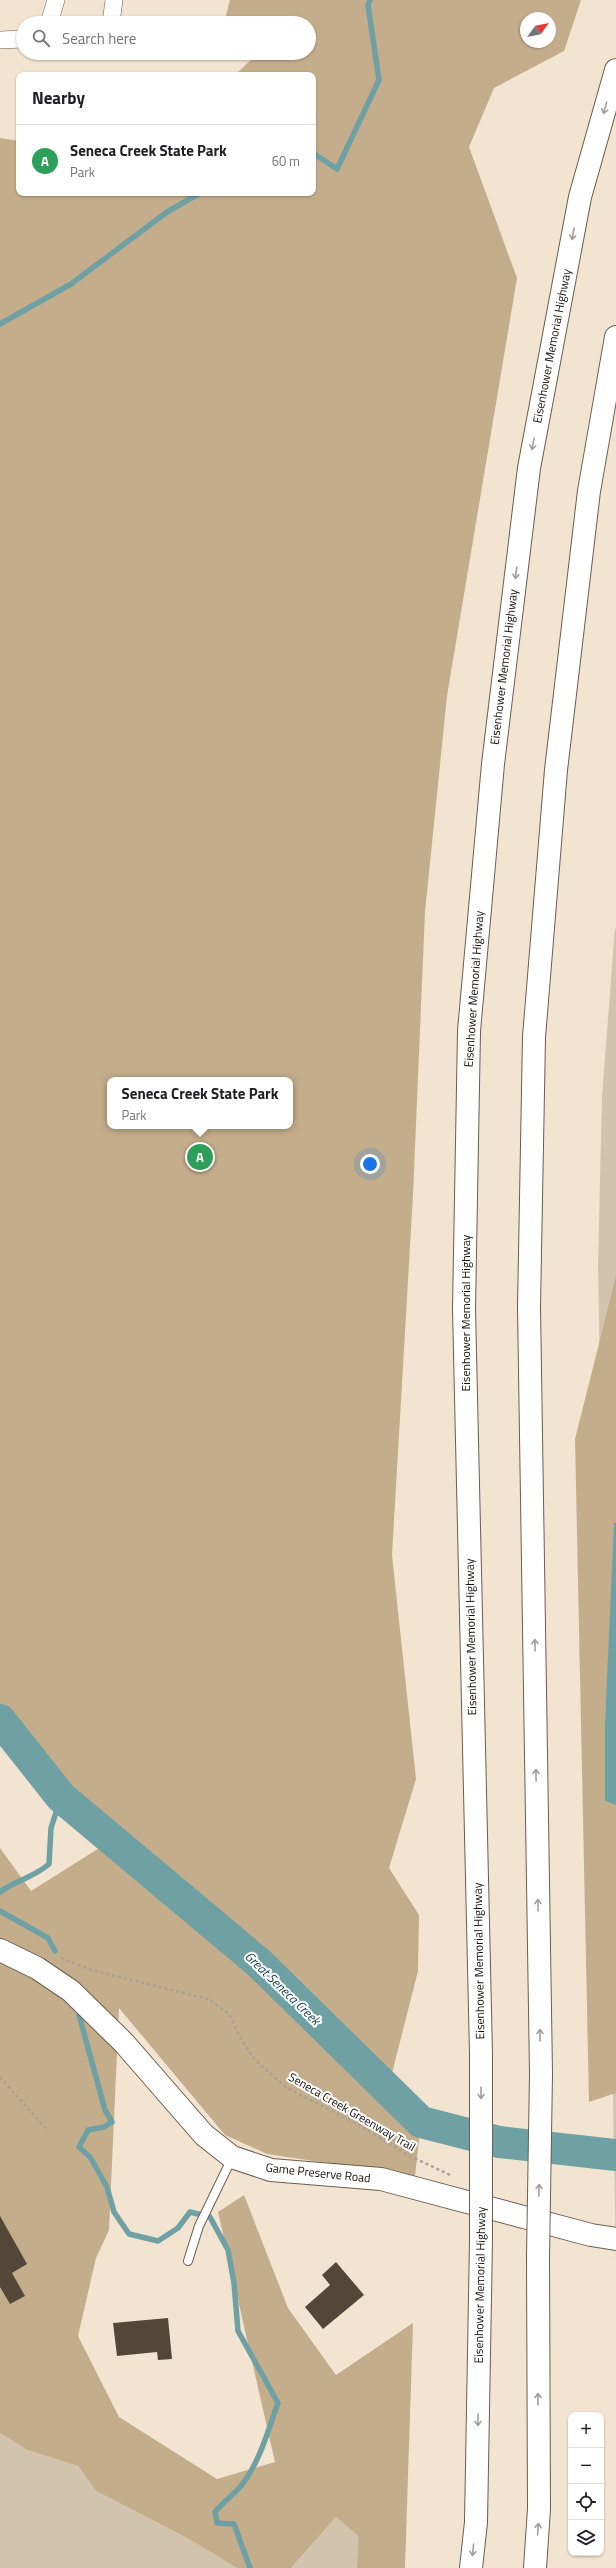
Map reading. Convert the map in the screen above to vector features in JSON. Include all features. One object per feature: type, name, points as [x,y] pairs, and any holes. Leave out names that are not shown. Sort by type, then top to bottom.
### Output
[{"type":"main road","name":"Eisenhower Memorial Highway","points":[[471,2568],[476,2522],[481,2240],[481,2054],[464,1309],[470,1032],[492,764],[529,468],[580,197],[616,70]]},
{"type":"main road","points":[[535,2568],[539,2509],[538,2258],[541,2074],[530,1307],[534,1037],[556,770],[565,693],[589,492],[616,337]]},
{"type":"main road","name":"Game Preserve Road","points":[[0,1950],[37,1968],[71,1991],[124,2043],[204,2135],[232,2157],[271,2170],[381,2179],[591,2235],[616,2239]]},
{"type":"street","points":[[51,16],[56,0]]},
{"type":"street","points":[[112,16],[114,0]]},
{"type":"street","points":[[0,40],[16,39]]},
{"type":"lane","points":[[188,2261],[199,2226],[232,2157]]},
{"type":"path","name":"Seneca Creek Greenway Trail","points":[[55,1956],[91,1970],[208,1999],[230,2014],[242,2041],[255,2060],[287,2088],[359,2125],[406,2154],[455,2177]]},
{"type":"path","points":[[0,2078],[47,2130]]},
{"type":"shaded area","points":[[230,0],[581,0],[564,51],[494,88],[469,147],[517,278],[447,696],[425,912],[413,1195],[392,1555],[416,1779],[389,1868],[419,1915],[418,1971],[388,2089],[421,2122],[415,2176],[267,2154],[225,2135],[119,2008],[109,2230],[96,2258],[78,2336],[119,2417],[217,2479],[275,2462],[218,2212],[244,2195],[288,2308],[336,2375],[413,2323],[405,2568],[357,2568],[358,2536],[336,2517],[291,2568],[237,2568],[189,2539],[96,2491],[78,2466],[27,2450],[0,2433],[0,1848],[31,1891],[112,1840],[61,1797],[0,1720],[0,138],[16,141],[16,196],[316,196],[316,72],[238,72],[251,60],[316,60],[316,16],[226,16]]},
{"type":"shaded area","points":[[615,928],[616,2263],[598,1266],[602,1097]]},
{"type":"shaded area","points":[[616,1276],[616,1523],[605,1723],[605,1801],[616,1805],[616,2093],[589,2102],[575,1439]]},
{"type":"shaded area","points":[[0,2433],[27,2450],[78,2466],[96,2491],[189,2539],[237,2568],[0,2568]]},
{"type":"shaded area","points":[[336,2517],[358,2536],[357,2568],[291,2568]]},
{"type":"water","points":[[614,1523],[616,1523],[616,1805],[605,1801],[605,1723]]},
{"type":"building","points":[[0,2216],[27,2264],[12,2273],[25,2296],[10,2304],[0,2287]]},
{"type":"building","points":[[336,2262],[364,2295],[323,2329],[305,2307],[330,2285],[322,2275]]},
{"type":"building","points":[[168,2318],[172,2359],[158,2360],[157,2352],[117,2356],[113,2323]]},
{"type":"waterway","points":[[316,155],[337,169],[379,80],[368,5],[370,0]]},
{"type":"waterway","points":[[0,324],[71,284],[167,212],[195,196]]},
{"type":"waterway","name":"Great Seneca Creek","points":[[0,1720],[61,1797],[259,1963],[421,2122],[499,2142],[616,2155]]},
{"type":"waterway","points":[[0,1892],[37,1873],[49,1864],[51,1828],[61,1797]]},
{"type":"waterway","points":[[0,1911],[48,1938],[55,1951]]},
{"type":"waterway","points":[[79,2015],[105,2110],[112,2122],[104,2127],[88,2130],[79,2147],[90,2157],[107,2187],[114,2212],[129,2234],[158,2241],[178,2228],[190,2212],[210,2217],[228,2250],[234,2283],[238,2331],[278,2403],[263,2446],[248,2477],[215,2512],[217,2523],[234,2524],[250,2568]]},
{"type":"place","name":"Seneca Creek State Park","points":[[200,1157]]}]
